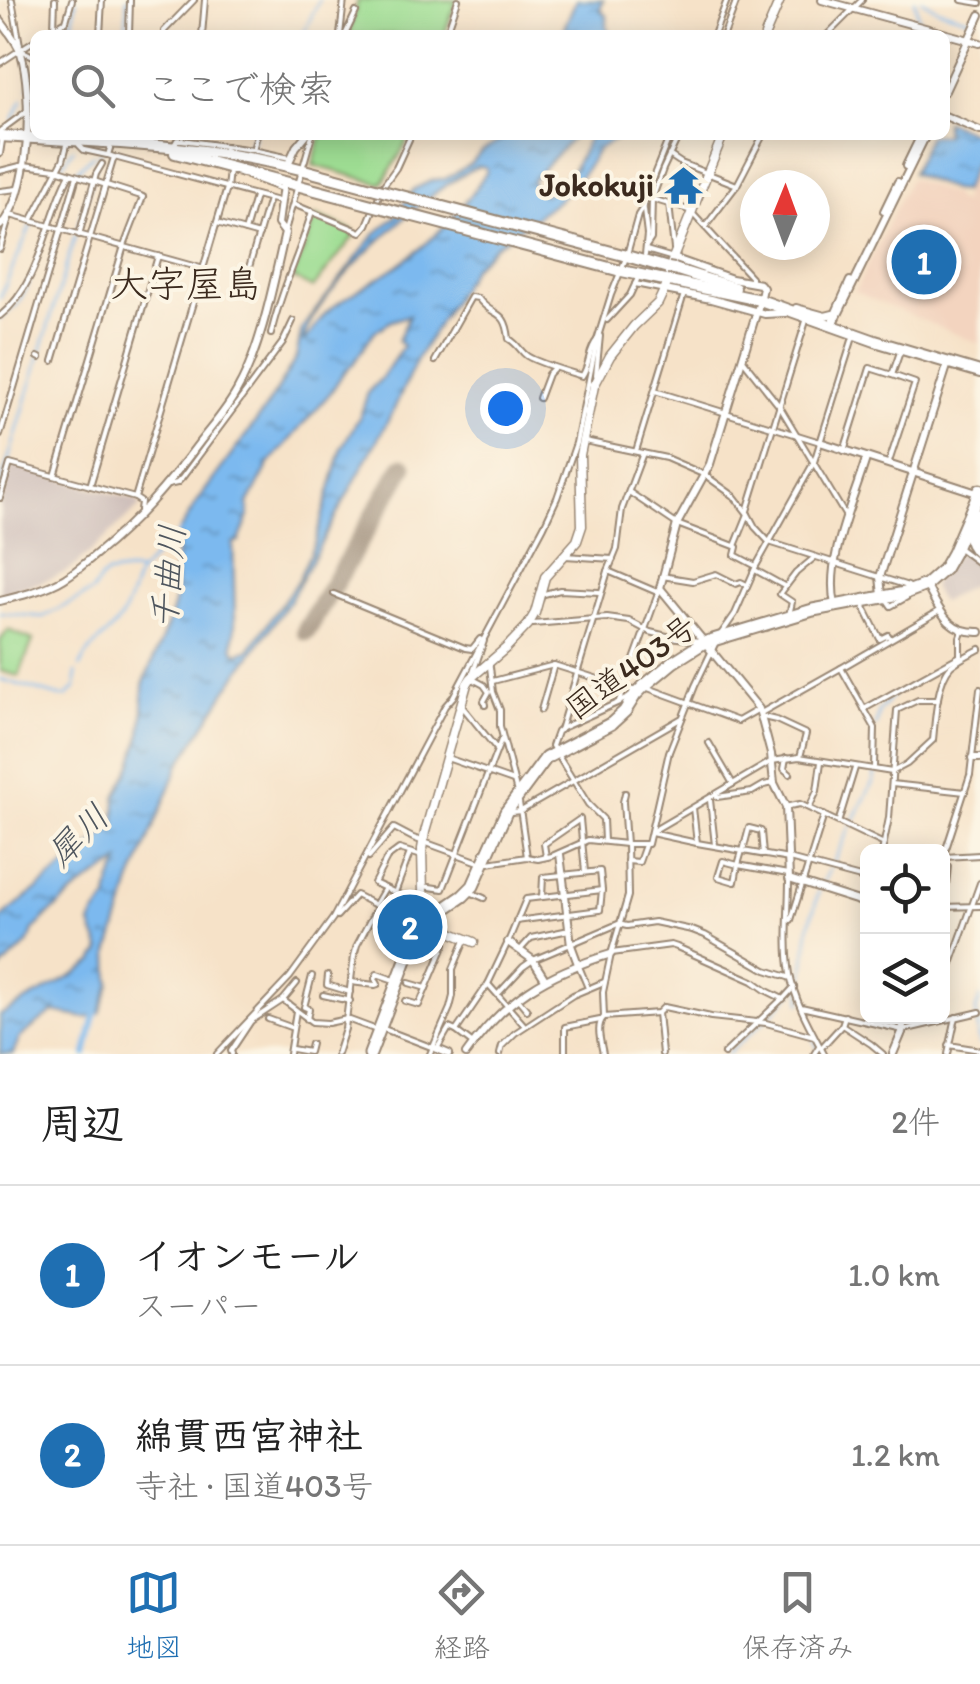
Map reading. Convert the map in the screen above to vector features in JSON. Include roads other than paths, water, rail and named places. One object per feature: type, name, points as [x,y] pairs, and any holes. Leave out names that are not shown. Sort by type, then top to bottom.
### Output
[{"type":"highway","points":[[919,588],[944,569],[979,492]]},
{"type":"highway","points":[[980,517],[972,523],[970,535],[980,550]]},
{"type":"highway","name":"国道403号","points":[[420,925],[468,892],[506,813],[546,758],[612,723],[625,711],[635,690],[673,662],[707,647],[719,636],[835,605],[919,588]]},
{"type":"highway","points":[[370,1054],[403,982],[420,925]]},
{"type":"main road","points":[[767,30],[780,0]]},
{"type":"main road","points":[[0,137],[170,152],[619,271],[834,320],[980,370]]},
{"type":"main road","points":[[109,147],[142,140],[303,169],[625,256],[759,303]]},
{"type":"main road","points":[[470,940],[420,925],[423,842],[461,705],[471,678],[528,625],[545,577],[577,540],[582,526],[580,454],[597,377],[634,326],[658,304],[721,140]]},
{"type":"main road","points":[[834,320],[854,334],[980,370]]},
{"type":"street","points":[[0,249],[24,165],[30,106],[12,0]]},
{"type":"street","points":[[54,28],[55,0]]},
{"type":"street","points":[[51,30],[68,18],[72,0]]},
{"type":"street","points":[[100,30],[102,0]]},
{"type":"street","points":[[128,30],[130,0]]},
{"type":"street","points":[[165,30],[194,0]]},
{"type":"street","points":[[203,30],[206,0]]},
{"type":"street","points":[[342,30],[344,0]]},
{"type":"street","points":[[448,30],[458,0]]},
{"type":"street","points":[[716,30],[727,0]]},
{"type":"street","points":[[726,30],[737,0]]},
{"type":"street","points":[[822,0],[934,30]]},
{"type":"street","points":[[833,30],[862,0]]},
{"type":"street","points":[[962,0],[980,3]]},
{"type":"street","points":[[345,30],[356,12]]},
{"type":"street","points":[[950,80],[980,15]]},
{"type":"street","points":[[0,20],[30,54]]},
{"type":"street","points":[[8,31],[17,27]]},
{"type":"street","points":[[950,35],[980,43]]},
{"type":"street","points":[[0,63],[30,43]]},
{"type":"street","points":[[0,154],[0,137],[30,106]]},
{"type":"street","points":[[950,118],[980,131]]},
{"type":"street","points":[[173,147],[177,140]]},
{"type":"street","points":[[203,140],[290,160],[305,140]]},
{"type":"street","points":[[253,150],[256,140]]},
{"type":"street","points":[[0,601],[60,581],[126,530],[168,485],[239,388],[260,329],[308,140]]},
{"type":"street","points":[[293,204],[361,232],[410,140]]},
{"type":"street","points":[[217,1054],[290,977],[333,918],[544,526],[576,443],[611,294],[668,140]]},
{"type":"street","points":[[646,250],[651,239],[652,199],[677,140]]},
{"type":"street","points":[[705,227],[737,185],[760,140]]},
{"type":"street","points":[[834,320],[922,140]]},
{"type":"street","points":[[834,320],[922,140]]},
{"type":"street","points":[[31,222],[70,141]]},
{"type":"street","points":[[53,362],[106,185],[109,147],[280,202]]},
{"type":"street","points":[[669,156],[737,185]]},
{"type":"street","points":[[79,234],[92,181],[102,164]]},
{"type":"street","points":[[0,171],[24,165],[57,170],[144,197],[124,246],[56,476]]},
{"type":"street","points":[[135,498],[228,188],[229,170]]},
{"type":"street","points":[[244,170],[246,176],[282,188],[278,224],[285,233]]},
{"type":"street","points":[[0,316],[28,284],[58,199],[73,175]]},
{"type":"street","points":[[0,435],[61,230],[73,175]]},
{"type":"street","points":[[0,191],[17,189]]},
{"type":"street","points":[[604,841],[603,819],[592,809],[552,746],[613,559],[654,391],[684,294],[670,271],[646,250],[644,190]]},
{"type":"street","points":[[670,271],[670,205],[674,190]]},
{"type":"street","points":[[245,231],[255,195]]},
{"type":"street","points":[[244,281],[269,199]]},
{"type":"street","points":[[652,199],[691,211],[751,277],[751,282]]},
{"type":"street","points":[[271,334],[312,211]]},
{"type":"street","points":[[10,215],[204,269]]},
{"type":"street","points":[[0,226],[10,215]]},
{"type":"street","points":[[217,223],[258,235]]},
{"type":"street","points":[[90,486],[158,256]]},
{"type":"street","points":[[560,730],[635,690],[644,627],[677,524],[705,475],[763,286],[670,271],[636,282],[630,295],[604,323]]},
{"type":"street","points":[[684,294],[759,303]]},
{"type":"street","points":[[435,362],[471,298],[478,298],[504,318],[509,339],[526,355],[582,376],[593,344],[599,338]]},
{"type":"street","points":[[735,546],[780,407],[801,312]]},
{"type":"street","points":[[168,485],[182,478],[283,342],[293,320]]},
{"type":"street","points":[[719,636],[735,614],[769,542],[814,462],[854,334]]},
{"type":"street","points":[[597,377],[599,338]]},
{"type":"street","points":[[892,376],[901,349]]},
{"type":"street","points":[[742,360],[780,407],[847,519]]},
{"type":"street","points":[[884,596],[880,576],[948,363]]},
{"type":"street","points":[[539,398],[551,369],[559,368]]},
{"type":"street","points":[[844,451],[870,368],[916,382],[888,465]]},
{"type":"street","points":[[654,391],[979,492]]},
{"type":"street","points":[[582,440],[675,461],[705,475],[734,496],[769,542],[919,588],[950,623],[962,630],[980,632]]},
{"type":"street","points":[[835,605],[834,562],[866,458]]},
{"type":"street","points":[[0,498],[10,464],[135,498],[142,508],[126,530]]},
{"type":"street","points":[[629,492],[677,524],[738,547],[734,555],[784,586]]},
{"type":"street","points":[[956,548],[980,564]]},
{"type":"street","points":[[565,556],[613,559]]},
{"type":"street","points":[[788,617],[792,602],[780,594],[815,556]]},
{"type":"street","points":[[608,571],[658,590],[761,713],[806,734],[800,758]]},
{"type":"street","points":[[662,576],[693,581],[716,574],[747,586]]},
{"type":"street","points":[[540,595],[560,590],[602,592]]},
{"type":"street","points":[[334,594],[465,648],[472,649],[484,637]]},
{"type":"street","points":[[862,600],[880,639],[888,635],[890,639]]},
{"type":"street","points":[[492,681],[554,666],[738,721],[761,713],[940,610]]},
{"type":"street","points":[[528,625],[629,621],[655,633],[707,647]]},
{"type":"street","points":[[864,709],[960,656],[962,630]]},
{"type":"street","points":[[484,637],[471,678],[490,692],[485,705]]},
{"type":"street","points":[[627,861],[639,862],[649,842],[666,761],[707,647]]},
{"type":"street","points":[[651,832],[772,761],[800,758],[892,772],[907,764],[932,743],[944,677],[950,667],[980,649]]},
{"type":"street","points":[[489,662],[502,737],[521,810],[527,857]]},
{"type":"street","points":[[541,710],[554,666]]},
{"type":"street","points":[[841,668],[875,728],[874,769]]},
{"type":"street","points":[[948,844],[976,758],[980,689]]},
{"type":"street","points":[[619,701],[635,690]]},
{"type":"street","points":[[786,807],[798,803],[884,844],[897,710],[918,700],[939,700]]},
{"type":"street","points":[[461,705],[497,750]]},
{"type":"street","points":[[761,713],[774,783],[786,807],[791,978],[821,1049]]},
{"type":"street","points":[[506,813],[521,810],[682,718]]},
{"type":"street","points":[[423,886],[443,889],[502,737]]},
{"type":"street","points":[[709,743],[733,784]]},
{"type":"street","points":[[446,758],[513,781]]},
{"type":"street","points":[[786,758],[784,770],[790,774]]},
{"type":"street","points":[[809,808],[817,791],[821,762]]},
{"type":"street","points":[[839,822],[855,768]]},
{"type":"street","points":[[709,798],[752,792],[774,783]]},
{"type":"street","points":[[892,784],[965,792]]},
{"type":"street","points":[[603,1054],[605,982],[628,896],[625,793]]},
{"type":"street","points":[[709,798],[716,846]]},
{"type":"street","points":[[693,808],[697,843]]},
{"type":"street","points":[[789,921],[824,815]]},
{"type":"street","points":[[546,857],[544,844],[580,819],[585,872]]},
{"type":"street","points":[[362,866],[394,828],[484,864],[560,854],[582,841],[646,845]]},
{"type":"street","points":[[764,870],[761,831],[749,828],[738,865],[735,882],[718,877],[723,862],[738,865],[764,870],[789,876],[802,884],[860,902]]},
{"type":"street","points":[[651,832],[789,858],[860,878]]},
{"type":"street","points":[[422,856],[399,850],[387,858],[374,883],[422,901]]},
{"type":"street","points":[[395,892],[410,853]]},
{"type":"street","points":[[560,854],[572,944],[588,989]]},
{"type":"street","points":[[950,859],[980,856]]},
{"type":"street","points":[[516,921],[600,910],[600,870],[543,877],[542,897]]},
{"type":"street","points":[[950,967],[980,884]]},
{"type":"street","points":[[337,1054],[347,1019],[357,945],[385,888]]},
{"type":"street","points":[[456,1031],[488,984],[526,899],[602,890]]},
{"type":"street","points":[[468,892],[484,898]]},
{"type":"street","points":[[333,918],[356,895],[420,925]]},
{"type":"street","points":[[950,907],[980,906]]},
{"type":"street","points":[[498,994],[533,960],[618,924],[654,922],[705,935],[766,970],[791,978]]},
{"type":"street","points":[[521,950],[531,938],[570,930]]},
{"type":"street","points":[[434,1050],[453,996],[453,969],[470,940]]},
{"type":"street","points":[[508,942],[533,960],[546,978]]},
{"type":"street","points":[[405,1001],[419,1005],[446,944]]},
{"type":"street","points":[[466,1054],[508,1005],[546,978],[611,954],[677,947],[783,998]]},
{"type":"street","points":[[351,982],[375,985],[377,974],[426,988]]},
{"type":"street","points":[[328,975],[327,985],[350,992]]},
{"type":"street","points":[[307,1019],[309,1009],[304,1007],[312,976]]},
{"type":"street","points":[[500,1054],[530,1015],[605,982]]},
{"type":"street","points":[[232,1054],[250,1020],[283,1000],[297,983]]},
{"type":"street","points":[[488,984],[525,1026]]},
{"type":"street","points":[[724,1054],[794,987]]},
{"type":"street","points":[[323,996],[350,1001]]},
{"type":"street","points":[[517,998],[530,1015]]},
{"type":"street","points":[[283,1000],[307,1019],[321,1023],[347,1019],[450,1054]]},
{"type":"street","points":[[565,1054],[565,1027],[602,1018],[658,1013],[664,1007],[711,1018],[758,1022],[814,1036]]},
{"type":"street","points":[[802,1007],[903,1030],[926,1024]]},
{"type":"street","points":[[296,1011],[289,1052],[310,1052],[310,1044]]},
{"type":"street","points":[[950,1018],[978,1012]]},
{"type":"street","points":[[658,1013],[662,1054]]},
{"type":"street","points":[[814,1054],[842,1026],[845,1016]]},
{"type":"street","points":[[948,1054],[956,1017]]},
{"type":"street","points":[[268,1019],[293,1028]]},
{"type":"street","points":[[893,1054],[903,1024]]},
{"type":"street","points":[[842,1026],[883,1054]]},
{"type":"street","points":[[434,1050],[449,1028],[474,1044]]},
{"type":"street","points":[[949,1045],[980,1050]]},
{"type":"water","points":[[576,0],[603,0],[600,9],[607,17],[608,30],[563,30]]},
{"type":"water","points":[[950,123],[980,135],[980,150],[963,191],[912,173],[927,140],[950,140]]},
{"type":"water","points":[[501,140],[570,140],[532,180],[544,195],[573,170],[588,140],[614,140],[597,150],[583,173],[558,200],[473,267],[418,357],[393,411],[290,600],[179,765],[131,883],[109,953],[110,984],[100,1013],[86,1018],[53,1012],[20,1037],[13,1054],[0,1054],[0,1015],[76,974],[101,951],[91,925],[108,899],[120,862],[48,915],[33,930],[29,942],[0,970],[0,919],[115,826],[116,797],[133,762],[141,733],[143,685],[176,596],[179,531],[266,408],[296,358],[302,328],[375,234],[393,219],[414,189],[445,179]],"holes":[[[479,166],[487,171],[442,229],[398,265],[329,310],[304,340],[311,320],[328,296],[378,242],[459,176]],[[409,315],[398,341],[403,346],[368,392],[361,414],[342,447],[315,542],[298,580],[249,650],[236,653],[233,543],[239,541],[249,516],[248,504],[269,464],[331,392],[374,332]]]},
{"type":"waterway","points":[[55,30],[73,20],[76,0]]},
{"type":"waterway","points":[[126,30],[127,0]]},
{"type":"waterway","points":[[305,30],[319,0]]},
{"type":"waterway","points":[[915,0],[919,22]]},
{"type":"waterway","points":[[922,0],[937,9],[974,20]]},
{"type":"waterway","points":[[74,23],[77,30]]},
{"type":"waterway","points":[[13,120],[22,100]]},
{"type":"waterway","points":[[248,147],[252,140]]},
{"type":"waterway","points":[[63,164],[73,149]]},
{"type":"waterway","points":[[77,230],[100,151]]},
{"type":"waterway","points":[[75,172],[93,155]]},
{"type":"waterway","points":[[0,298],[32,223]]},
{"type":"waterway","points":[[0,488],[75,236]]},
{"type":"waterway","points":[[0,318],[17,305],[30,281]]},
{"type":"waterway","name":"千曲川","points":[[0,613],[43,617],[92,592],[107,574],[140,572],[180,531]]},
{"type":"waterway","name":"千曲川","points":[[80,667],[121,618],[139,573]]},
{"type":"waterway","points":[[0,679],[61,697],[76,687],[76,673]]},
{"type":"waterway","points":[[876,726],[879,711],[893,695]]},
{"type":"waterway","points":[[851,826],[875,771]]},
{"type":"waterway","points":[[831,867],[849,829]]},
{"type":"waterway","points":[[821,887],[829,871]]},
{"type":"waterway","points":[[809,927],[819,891]]},
{"type":"waterway","points":[[796,986],[803,978],[809,929]]},
{"type":"waterway","points":[[801,1003],[803,978]]},
{"type":"waterway","points":[[728,1053],[793,991]]},
{"type":"waterway","points":[[980,998],[976,1010],[980,1045]]},
{"type":"waterway","points":[[86,1054],[97,1006]]},
{"type":"waterway","points":[[813,1037],[821,1054]]},
{"type":"place","name":"Jokokuji","points":[[684,185]]},
{"type":"place","name":"イオンモール","points":[[924,262]]},
{"type":"place","name":"綿貫西宮神社","points":[[410,927]]},
{"type":"district","name":"大字屋島","points":[[186,284]]},
{"type":"water label","name":"犀川","points":[[78,835]]}]
